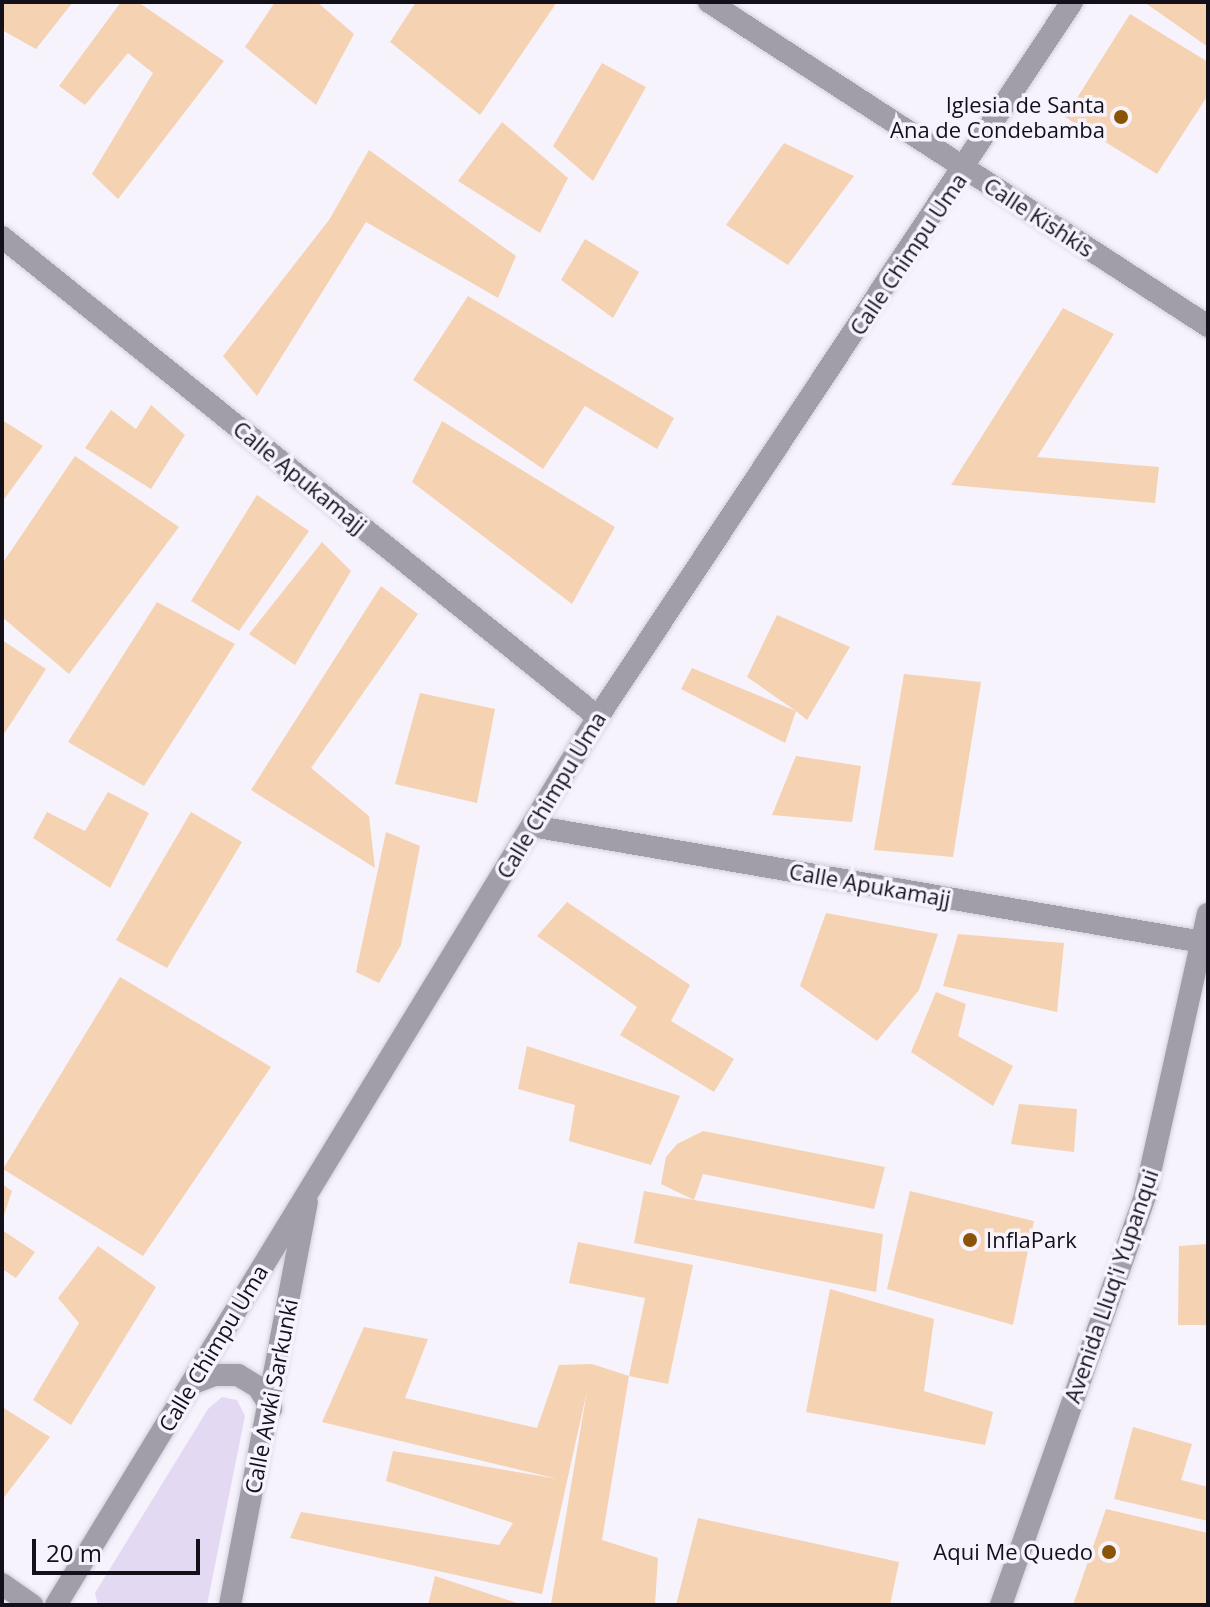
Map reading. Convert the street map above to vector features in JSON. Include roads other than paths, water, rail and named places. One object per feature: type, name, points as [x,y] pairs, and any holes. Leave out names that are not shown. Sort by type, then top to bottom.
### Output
[{"type":"street","name":"Calle Kishkis","points":[[709,2],[1208,326]]},
{"type":"street","name":"Calle Chimpu Uma","points":[[56,1605],[598,717],[965,169],[1072,2]]},
{"type":"street","name":"Calle Apukamajj","points":[[2,237],[598,717]]},
{"type":"street","name":"Calle Apukamajj","points":[[532,826],[1206,942]]},
{"type":"street","name":"Avenida Lluq'i Yupanqui","points":[[1001,1605],[1145,1195],[1206,942],[1208,914]]},
{"type":"street","name":"Calle Awki Sarkunki","points":[[230,1605],[271,1408],[310,1187]]},
{"type":"street","points":[[191,1384],[214,1375],[238,1375],[258,1387],[271,1408]]},
{"type":"street","points":[[2,1584],[32,1605]]},
{"type":"place","name":"Iglesia de Santa Ana de Condebamba","points":[[1121,117]]},
{"type":"place","name":"InflaPark","points":[[970,1240]]},
{"type":"place","name":"Aqui Me Quedo","points":[[1109,1552]]}]
